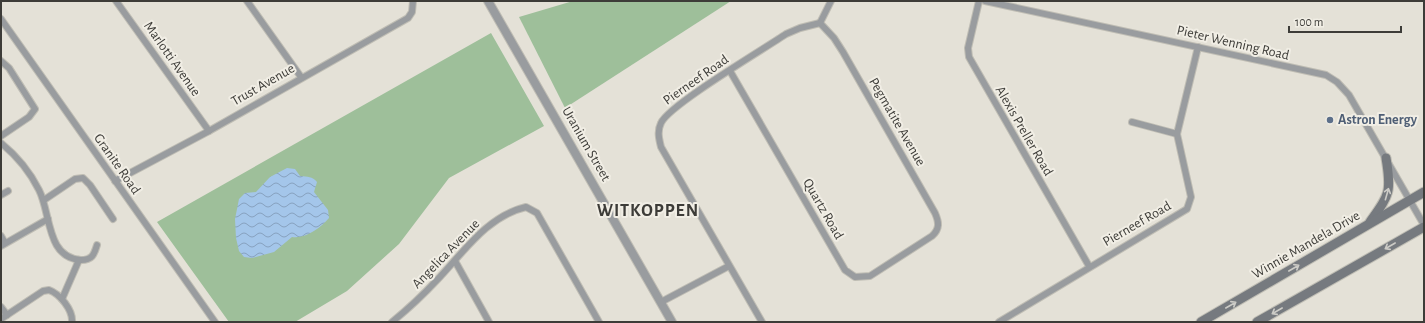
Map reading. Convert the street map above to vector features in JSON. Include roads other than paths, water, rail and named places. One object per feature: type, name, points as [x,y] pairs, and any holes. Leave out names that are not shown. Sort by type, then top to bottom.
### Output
[{"type":"main road","points":[[1368,225],[1387,199],[1389,178],[1386,158]]},
{"type":"main road","name":"Winnie Mandela Drive","points":[[1201,322],[1424,192]]},
{"type":"main road","points":[[1257,322],[1424,226]]},
{"type":"street","name":"Marlotti Avenue","points":[[116,1],[208,131]]},
{"type":"street","points":[[247,1],[301,77]]},
{"type":"street","name":"Trust Avenue","points":[[115,181],[208,131],[301,77],[408,18],[412,12],[413,1]]},
{"type":"street","name":"Uranium Street","points":[[488,1],[672,322]]},
{"type":"street","points":[[820,23],[831,1]]},
{"type":"street","name":"Alexis Preller Road","points":[[979,1],[968,48],[969,57],[1089,266]]},
{"type":"street","name":"Pieter Wenning Road","points":[[985,1],[1320,74],[1331,78],[1349,95],[1424,226]]},
{"type":"street","name":"Granite Road","points":[[1,19],[215,322]]},
{"type":"street","name":"Pierneef Road","points":[[762,322],[664,151],[659,138],[661,123],[671,110],[794,30],[820,23]]},
{"type":"street","name":"Pegmatite Avenue","points":[[820,23],[834,38],[843,52],[935,212],[939,225],[937,232],[932,236]]},
{"type":"street","name":"Pierneef Road","points":[[999,322],[1089,266],[1187,208],[1190,197],[1177,134],[1198,47]]},
{"type":"street","points":[[1,61],[9,68],[35,109],[29,117],[1,136]]},
{"type":"street","name":"Quartz Road","points":[[730,71],[848,274],[855,277],[870,276],[932,236]]},
{"type":"street","points":[[1132,122],[1177,134]]},
{"type":"street","points":[[1,143],[28,171],[44,200],[48,219],[58,248],[65,255],[79,260],[91,259],[97,245]]},
{"type":"street","points":[[44,200],[75,179],[83,178],[90,185],[113,219]]},
{"type":"street","points":[[1,196],[8,191]]},
{"type":"street","name":"Angelica Avenue","points":[[392,322],[424,294],[468,245],[498,220],[523,208],[530,208],[537,213],[599,322]]},
{"type":"street","points":[[1,236],[3,245],[48,219]]},
{"type":"street","points":[[62,299],[79,260]]},
{"type":"street","points":[[455,261],[489,322]]},
{"type":"street","points":[[661,302],[729,266]]},
{"type":"street","points":[[1,319],[46,290],[53,291],[62,299],[70,312],[72,322]]},
{"type":"street","points":[[1,307],[7,315]]},
{"type":"water","points":[[287,168],[295,169],[300,176],[312,178],[317,182],[314,192],[328,210],[329,218],[307,235],[292,237],[274,252],[252,258],[244,257],[239,251],[236,238],[235,219],[239,199],[245,193],[256,192],[270,177]]},
{"type":"place","name":"Astron Energy","points":[[1330,120]]},
{"type":"district","name":"WITKOPPEN","points":[[648,211]]}]
